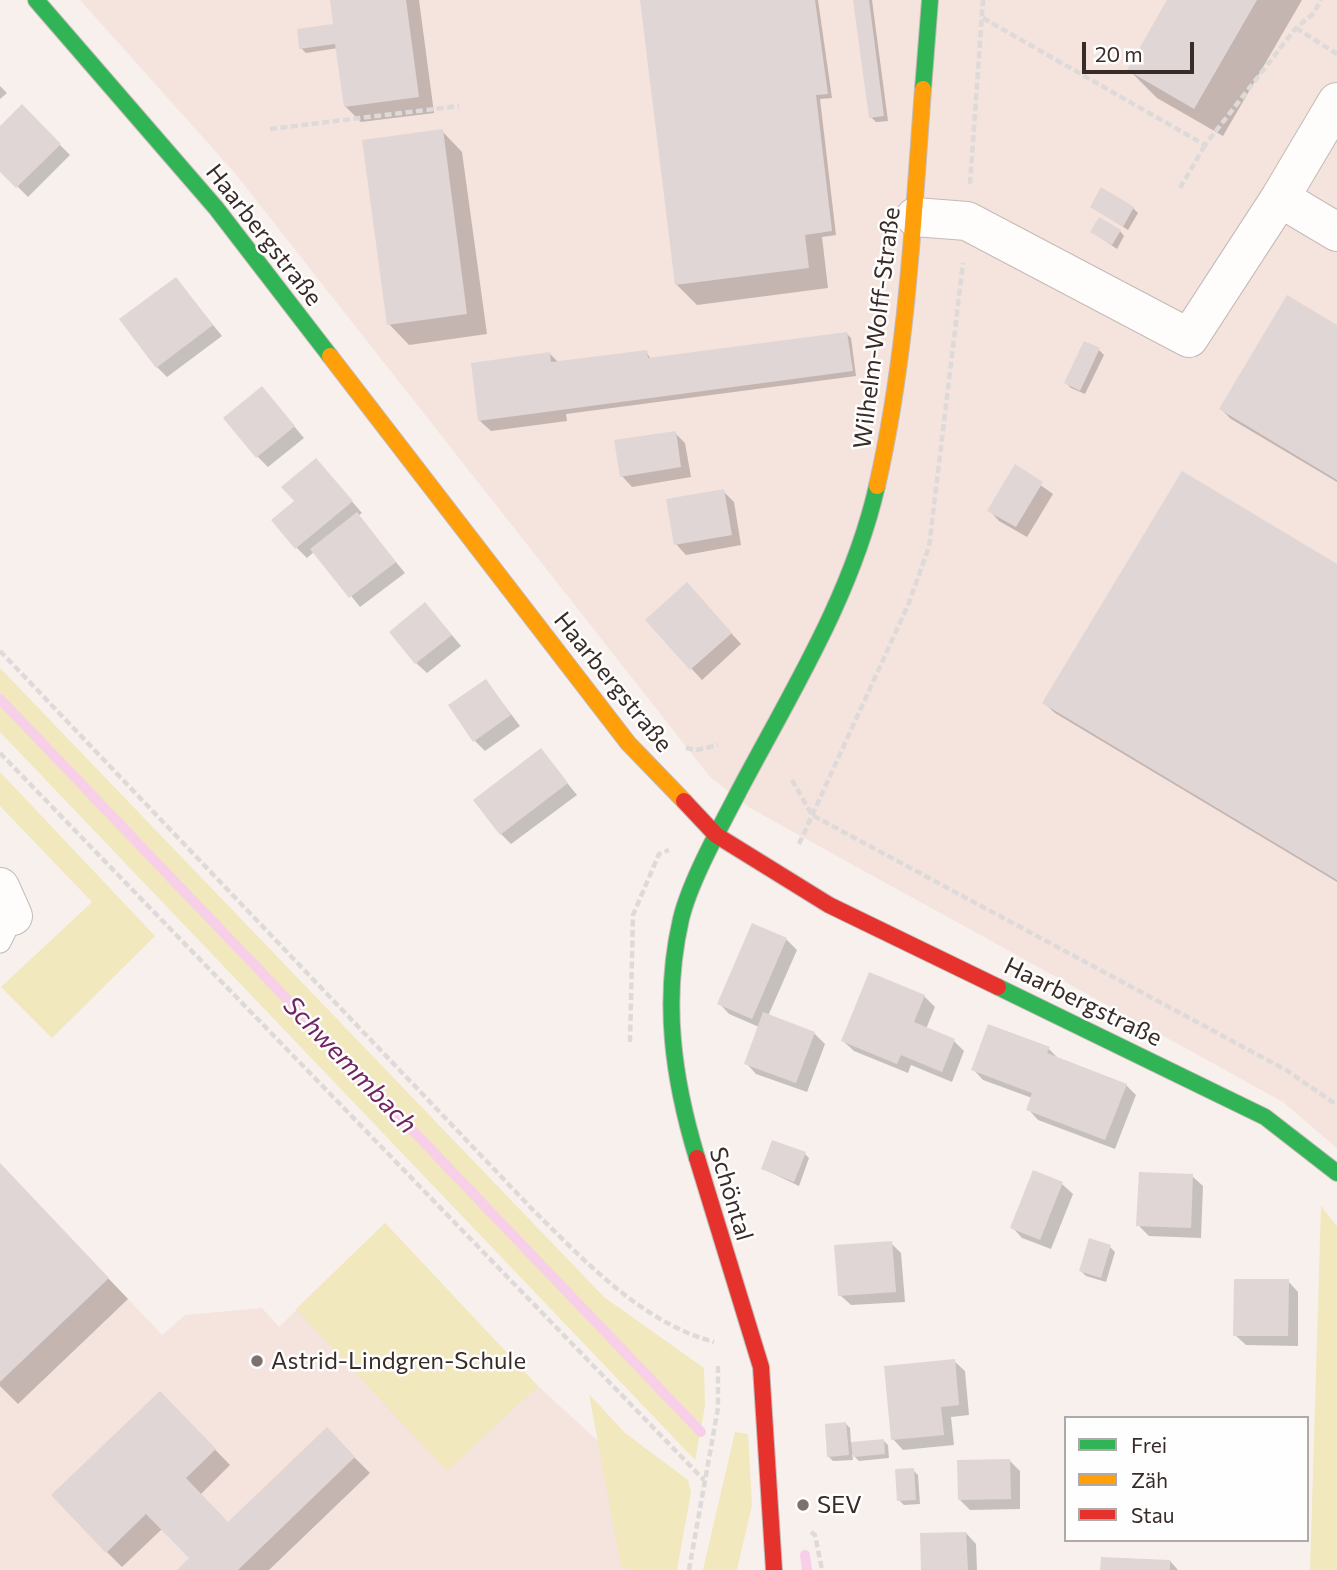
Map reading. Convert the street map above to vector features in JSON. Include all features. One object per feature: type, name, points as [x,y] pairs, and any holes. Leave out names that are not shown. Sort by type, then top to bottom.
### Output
[{"type":"main road","name":"Haarbergstraße","points":[[36,0],[216,208],[628,743],[716,835],[829,905],[1265,1117],[1337,1173]]},
{"type":"main road","name":"Wilhelm-Wolff-Straße","points":[[716,835],[840,601],[873,503],[892,420],[915,217],[930,0]]},
{"type":"main road","name":"Schöntal","points":[[716,835],[681,917],[672,985],[671,1049],[685,1119],[761,1367],[774,1570]]},
{"type":"street","points":[[915,217],[967,221],[1189,338],[1280,198],[1337,102]]},
{"type":"street","points":[[1280,198],[1337,232]]},
{"type":"path","points":[[1180,188],[1205,145],[1296,28],[1314,13],[1321,0]]},
{"type":"path","points":[[984,18],[1205,145]]},
{"type":"path","points":[[1296,28],[1337,54]]},
{"type":"path","points":[[270,129],[459,106]]},
{"type":"path","points":[[0,651],[513,1189],[603,1278],[660,1318],[693,1336],[719,1343]]},
{"type":"path","points":[[0,753],[704,1480]]},
{"type":"path","points":[[792,780],[811,815],[1286,1070],[1337,1105]]},
{"type":"shaded area","points":[[80,0],[1337,0],[1337,1148],[1283,1102],[750,808],[710,777],[234,172]]},
{"type":"shaded area","points":[[0,668],[604,1297],[704,1368],[705,1406],[695,1460],[0,732]]},
{"type":"shaded area","points":[[0,772],[155,936],[52,1038],[1,987],[92,902],[0,806]]},
{"type":"shaded area","name":"Astrid-Lindgren-Schule","points":[[0,1163],[162,1335],[185,1315],[262,1308],[279,1327],[385,1223],[538,1386],[599,1442],[621,1566],[636,1570],[0,1570]]},
{"type":"shaded area","points":[[1321,1206],[1337,1226],[1337,1570],[1310,1570]]},
{"type":"shaded area","points":[[385,1223],[538,1386],[447,1471],[296,1309]]},
{"type":"shaded area","points":[[589,1394],[625,1433],[688,1480],[691,1492],[677,1570],[636,1570],[621,1567]]},
{"type":"shaded area","points":[[735,1432],[748,1434],[752,1505],[737,1570],[703,1570]]},
{"type":"building","points":[[330,0],[406,0],[419,97],[344,107],[335,44],[299,49],[297,29],[333,24]]},
{"type":"building","points":[[640,0],[815,0],[828,94],[816,95],[832,231],[805,235],[809,268],[675,285]]},
{"type":"building","points":[[853,0],[869,0],[884,116],[869,118]]},
{"type":"building","points":[[1167,0],[1257,0],[1194,109],[1127,70]]},
{"type":"building","points":[[22,104],[61,144],[16,188],[0,172],[0,126]]},
{"type":"building","points":[[443,129],[467,314],[387,325],[362,140]]},
{"type":"building","points":[[1101,187],[1134,207],[1123,227],[1090,207]]},
{"type":"building","points":[[1099,217],[1121,230],[1112,245],[1090,232]]},
{"type":"building","points":[[176,277],[213,325],[156,368],[119,319]]},
{"type":"building","points":[[1287,295],[1337,325],[1337,480],[1219,409]]},
{"type":"building","points":[[847,332],[853,371],[478,421],[471,363],[550,352],[551,362],[647,350],[648,358]]},
{"type":"building","points":[[1084,341],[1100,348],[1080,391],[1064,383]]},
{"type":"building","points":[[262,386],[295,426],[256,458],[223,418]]},
{"type":"building","points":[[676,431],[681,467],[620,477],[614,440]]},
{"type":"building","points":[[316,458],[353,501],[295,549],[271,520],[294,501],[281,487]]},
{"type":"building","points":[[1015,464],[1043,482],[1016,527],[987,511]]},
{"type":"building","points":[[1182,471],[1337,564],[1337,880],[1042,703]]},
{"type":"building","points":[[724,489],[732,535],[674,545],[666,499]]},
{"type":"building","points":[[357,512],[396,562],[349,598],[310,549]]},
{"type":"building","points":[[687,582],[732,633],[690,670],[645,620]]},
{"type":"building","points":[[425,602],[452,635],[415,664],[389,632]]},
{"type":"building","points":[[486,679],[511,715],[473,742],[448,705]]},
{"type":"building","points":[[541,748],[568,783],[500,835],[473,800]]},
{"type":"building","points":[[752,923],[787,938],[752,1019],[717,1004]]},
{"type":"building","points":[[869,972],[925,995],[914,1022],[955,1039],[942,1072],[901,1055],[897,1064],[841,1041]]},
{"type":"building","points":[[763,1012],[815,1032],[796,1083],[744,1064]]},
{"type":"building","points":[[988,1024],[1050,1047],[1047,1053],[1127,1084],[1105,1140],[1026,1110],[1032,1093],[971,1070]]},
{"type":"building","points":[[772,1140],[806,1152],[794,1182],[761,1169]]},
{"type":"building","points":[[0,1163],[109,1278],[0,1382]]},
{"type":"building","points":[[1033,1170],[1063,1182],[1040,1240],[1010,1228]]},
{"type":"building","points":[[1139,1172],[1193,1174],[1191,1228],[1136,1226]]},
{"type":"building","points":[[1089,1238],[1111,1245],[1101,1278],[1079,1271]]},
{"type":"building","points":[[892,1241],[896,1292],[838,1296],[834,1245]]},
{"type":"building","points":[[1234,1279],[1289,1279],[1288,1336],[1233,1336]]},
{"type":"building","points":[[955,1359],[959,1405],[941,1407],[944,1435],[891,1440],[884,1366]]},
{"type":"building","points":[[160,1391],[216,1449],[186,1478],[228,1522],[327,1427],[355,1457],[238,1570],[177,1570],[189,1558],[146,1514],[106,1553],[51,1495]]},
{"type":"building","points":[[846,1422],[849,1455],[827,1457],[825,1424]]},
{"type":"building","points":[[884,1439],[885,1454],[853,1457],[851,1442]]},
{"type":"building","points":[[1010,1459],[1011,1499],[958,1500],[957,1460]]},
{"type":"building","points":[[914,1468],[916,1500],[897,1501],[895,1469]]},
{"type":"building","points":[[966,1532],[968,1570],[921,1570],[920,1533]]},
{"type":"building","points":[[1101,1557],[1170,1560],[1170,1570],[1100,1570]]},
{"type":"waterway","name":"Schwemmbach","points":[[0,699],[701,1432]]},
{"type":"waterway","name":"Schwemmbach","points":[[805,1555],[807,1570]]},
{"type":"traffic: fast","points":[[36,0],[216,208],[330,356]]},
{"type":"traffic: fast","points":[[923,89],[930,0]]},
{"type":"traffic: fast","points":[[697,1158],[676,1069],[671,1010],[675,950],[685,904],[707,853],[819,642],[852,566],[877,486]]},
{"type":"traffic: fast","points":[[998,987],[1265,1117],[1337,1173]]},
{"type":"traffic: slow","points":[[877,486],[902,338],[923,89]]},
{"type":"traffic: slow","points":[[330,356],[628,743],[684,801]]},
{"type":"traffic: jam","points":[[684,801],[716,835],[829,905],[998,987]]},
{"type":"traffic: jam","points":[[697,1158],[761,1367],[774,1570]]},
{"type":"place","name":"Astrid-Lindgren-Schule","points":[[257,1361]]},
{"type":"place","name":"SEV","points":[[803,1505]]}]
